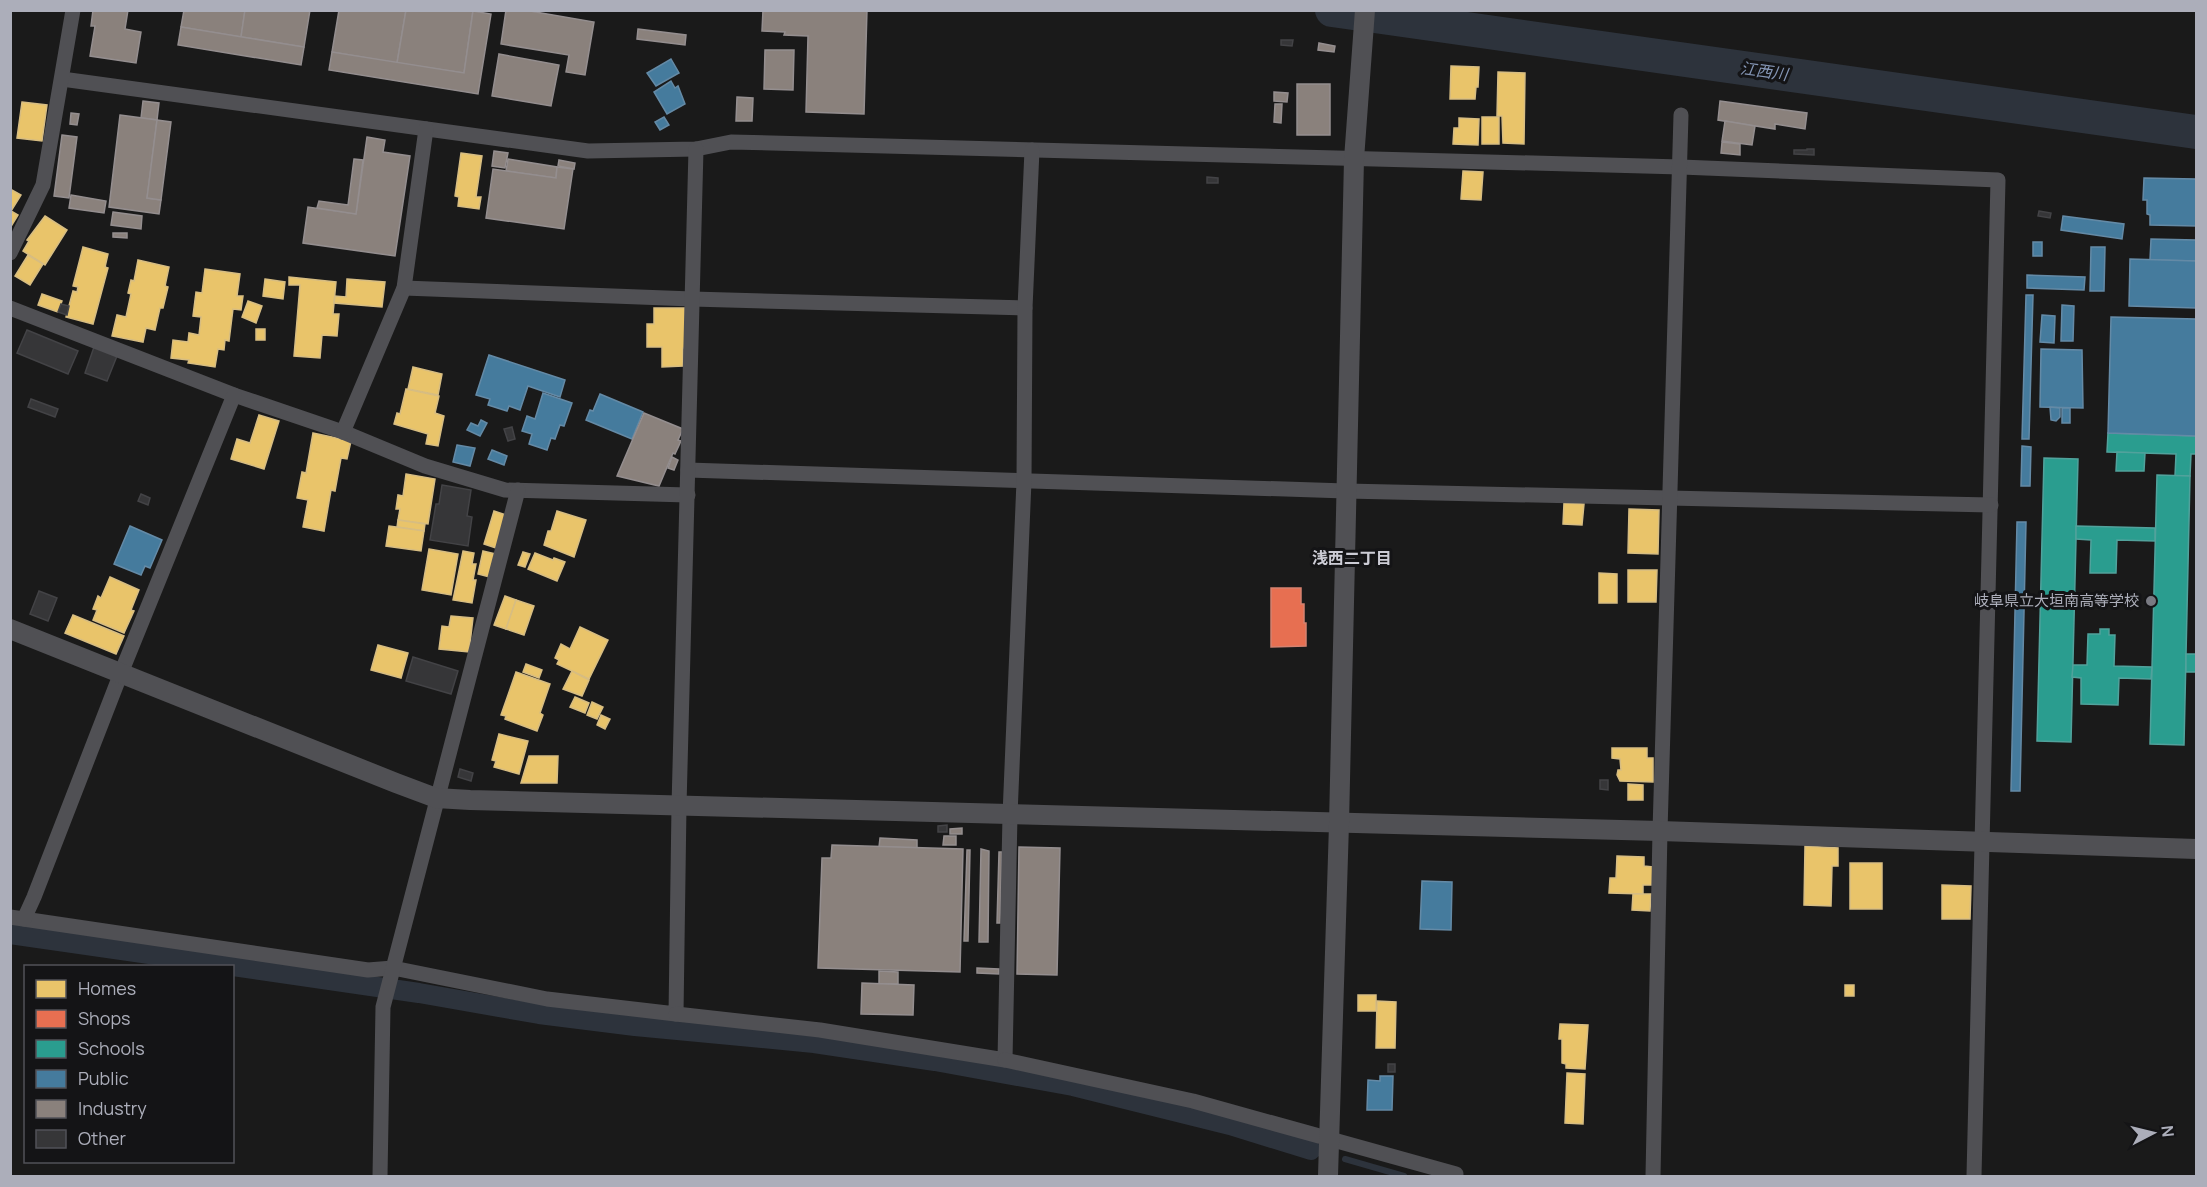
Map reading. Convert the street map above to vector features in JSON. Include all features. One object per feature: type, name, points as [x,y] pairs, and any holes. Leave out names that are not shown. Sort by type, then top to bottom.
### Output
[{"type":"street","points":[[10,253],[43,185],[73,10]]},
{"type":"street","points":[[1328,1176],[1339,824],[1354,159],[1365,10]]},
{"type":"street","points":[[62,79],[588,152],[696,149],[731,142],[1681,167],[1998,180],[1984,842],[1974,1176]]},
{"type":"street","points":[[1653,1176],[1660,831],[1681,114]]},
{"type":"street","points":[[343,432],[404,288],[426,129]]},
{"type":"street","points":[[676,1014],[679,806],[696,149]]},
{"type":"street","points":[[1005,1060],[1010,815],[1024,481],[1025,308],[1032,150]]},
{"type":"street","points":[[404,288],[1025,308]]},
{"type":"street","points":[[10,308],[234,395],[343,432],[425,466],[505,490],[688,495]]},
{"type":"street","points":[[17,918],[34,897],[121,673],[234,395]]},
{"type":"street","points":[[688,470],[1346,491],[1991,505]]},
{"type":"street","points":[[380,1176],[383,1007],[518,489]]},
{"type":"street","points":[[10,629],[436,798],[1660,831],[2196,849]]},
{"type":"street","points":[[17,918],[368,970],[393,969],[547,999],[820,1030],[1005,1060],[1193,1101],[1456,1174]]},
{"type":"building: Homes","points":[[1451,66],[1479,67],[1475,99],[1450,99]]},
{"type":"building: Homes","points":[[1498,72],[1525,73],[1524,144],[1503,143],[1502,116],[1497,116]]},
{"type":"building: Homes","points":[[22,102],[47,105],[42,141],[17,138]]},
{"type":"building: Homes","points":[[1482,117],[1499,117],[1499,144],[1482,144]]},
{"type":"building: Homes","points":[[1459,118],[1479,119],[1478,145],[1453,144],[1454,128],[1459,128]]},
{"type":"building: Homes","points":[[461,153],[482,156],[476,197],[481,197],[479,209],[458,206],[459,197],[455,196]]},
{"type":"building: Homes","points":[[1463,171],[1483,172],[1481,200],[1461,199]]},
{"type":"building: Homes","points":[[10,189],[21,195],[11,211],[18,215],[10,228]]},
{"type":"building: Homes","points":[[45,216],[67,230],[45,265],[23,251],[29,241],[27,240]]},
{"type":"building: Homes","points":[[83,247],[108,254],[105,267],[108,268],[93,324],[66,317],[73,291],[77,292],[78,287],[73,286]]},
{"type":"building: Homes","points":[[28,255],[43,264],[30,285],[15,276]]},
{"type":"building: Homes","points":[[138,260],[169,267],[165,286],[168,287],[163,308],[160,308],[155,330],[146,328],[143,342],[112,336],[117,315],[126,317],[131,294],[128,293],[131,280],[134,281]]},
{"type":"building: Homes","points":[[205,269],[240,274],[237,296],[243,296],[241,310],[233,309],[229,341],[225,340],[224,350],[218,349],[215,367],[171,358],[173,340],[188,342],[189,333],[199,335],[201,317],[193,316],[196,292],[202,293]]},
{"type":"building: Homes","points":[[289,277],[336,282],[333,314],[339,314],[337,336],[322,335],[320,358],[294,356],[300,285],[289,285]]},
{"type":"building: Homes","points":[[265,279],[285,282],[283,299],[263,296]]},
{"type":"building: Homes","points":[[347,279],[385,282],[382,307],[334,303],[335,296],[346,297]]},
{"type":"building: Homes","points":[[42,294],[62,301],[58,312],[38,305]]},
{"type":"building: Homes","points":[[248,301],[262,306],[256,323],[242,317]]},
{"type":"building: Homes","points":[[654,308],[685,308],[683,366],[662,367],[662,347],[647,347],[647,324],[654,324]]},
{"type":"building: Homes","points":[[256,329],[265,329],[265,340],[256,340]]},
{"type":"building: Homes","points":[[413,367],[442,374],[438,395],[408,389]]},
{"type":"building: Homes","points":[[406,389],[439,396],[435,413],[444,416],[438,446],[426,444],[428,434],[394,424],[397,413],[400,414]]},
{"type":"building: Homes","points":[[259,415],[279,421],[264,469],[231,459],[237,439],[250,443]]},
{"type":"building: Homes","points":[[313,433],[351,441],[347,459],[341,458],[335,491],[331,490],[324,531],[303,527],[308,500],[297,498],[302,472],[306,473]]},
{"type":"building: Homes","points":[[406,474],[435,479],[428,524],[398,520],[400,509],[396,509],[398,495],[403,496]]},
{"type":"building: Homes","points":[[1564,503],[1584,504],[1582,525],[1563,524]]},
{"type":"building: Homes","points":[[1629,509],[1659,510],[1658,554],[1628,553]]},
{"type":"building: Homes","points":[[494,511],[506,515],[496,548],[484,544]]},
{"type":"building: Homes","points":[[557,511],[586,520],[574,557],[544,545]]},
{"type":"building: Homes","points":[[398,520],[425,524],[424,531],[397,527]]},
{"type":"building: Homes","points":[[389,526],[424,531],[421,551],[386,546]]},
{"type":"building: Homes","points":[[429,549],[458,554],[451,595],[422,590]]},
{"type":"building: Homes","points":[[463,551],[474,553],[472,564],[476,564],[472,603],[453,600]]},
{"type":"building: Homes","points":[[483,551],[496,554],[490,577],[478,574]]},
{"type":"building: Homes","points":[[523,552],[530,554],[525,567],[518,565]]},
{"type":"building: Homes","points":[[535,553],[565,562],[557,581],[528,569]]},
{"type":"building: Homes","points":[[1628,570],[1657,570],[1656,602],[1628,602]]},
{"type":"building: Homes","points":[[1599,573],[1617,574],[1617,603],[1599,603]]},
{"type":"building: Homes","points":[[110,577],[139,590],[131,610],[134,611],[124,633],[93,620],[97,610],[93,609],[98,596],[101,598]]},
{"type":"building: Homes","points":[[505,596],[516,600],[506,629],[494,625]]},
{"type":"building: Homes","points":[[516,600],[534,606],[524,635],[506,629]]},
{"type":"building: Homes","points":[[73,615],[124,636],[116,654],[65,633]]},
{"type":"building: Homes","points":[[451,616],[473,618],[469,652],[439,649],[442,626],[449,627]]},
{"type":"building: Homes","points":[[580,627],[608,640],[589,679],[557,664],[559,660],[555,658],[561,644],[570,649]]},
{"type":"building: Homes","points":[[378,645],[408,653],[401,678],[371,670]]},
{"type":"building: Homes","points":[[526,664],[542,670],[539,678],[523,672]]},
{"type":"building: Homes","points":[[572,671],[589,680],[582,696],[563,689]]},
{"type":"building: Homes","points":[[516,672],[550,684],[540,713],[543,715],[537,731],[505,719],[506,716],[501,715]]},
{"type":"building: Homes","points":[[575,697],[589,703],[585,713],[570,707]]},
{"type":"building: Homes","points":[[592,702],[603,707],[597,719],[587,715]]},
{"type":"building: Homes","points":[[601,715],[610,719],[605,729],[597,725]]},
{"type":"building: Homes","points":[[499,734],[528,741],[519,774],[494,767],[496,761],[492,760]]},
{"type":"building: Homes","points":[[1612,748],[1647,748],[1647,758],[1653,758],[1653,782],[1620,781],[1617,775],[1618,770],[1621,770],[1620,759],[1612,758]]},
{"type":"building: Homes","points":[[529,756],[558,756],[557,783],[521,783]]},
{"type":"building: Homes","points":[[1628,784],[1643,785],[1643,800],[1628,800]]},
{"type":"building: Homes","points":[[1805,846],[1838,848],[1838,866],[1832,866],[1831,906],[1804,905]]},
{"type":"building: Homes","points":[[1617,856],[1644,857],[1644,866],[1653,867],[1652,885],[1643,885],[1643,894],[1609,893],[1610,878],[1616,878]]},
{"type":"building: Homes","points":[[1850,863],[1882,863],[1882,909],[1850,909]]},
{"type":"building: Homes","points":[[1942,885],[1971,886],[1970,919],[1942,919]]},
{"type":"building: Homes","points":[[1633,894],[1651,894],[1650,911],[1632,910]]},
{"type":"building: Homes","points":[[1845,985],[1854,985],[1854,996],[1845,996]]},
{"type":"building: Homes","points":[[1358,995],[1376,995],[1376,1011],[1358,1011]]},
{"type":"building: Homes","points":[[1377,1001],[1396,1002],[1395,1048],[1376,1048]]},
{"type":"building: Homes","points":[[1560,1024],[1588,1025],[1585,1069],[1566,1068],[1566,1064],[1562,1063]]},
{"type":"building: Homes","points":[[1567,1073],[1585,1074],[1583,1124],[1565,1123]]},
{"type":"building: Shops","points":[[1271,588],[1301,588],[1301,604],[1304,604],[1304,623],[1306,623],[1306,646],[1271,647]]},
{"type":"building: Schools","points":[[2108,433],[2196,436],[2196,454],[2191,454],[2190,476],[2175,476],[2176,454],[2107,452]]},
{"type":"building: Schools","points":[[2117,452],[2145,453],[2144,471],[2116,471]]},
{"type":"building: Schools","points":[[2044,458],[2078,459],[2071,742],[2037,741]]},
{"type":"building: Schools","points":[[2157,475],[2190,476],[2184,745],[2150,744]]},
{"type":"building: Schools","points":[[2076,526],[2155,528],[2155,541],[2117,540],[2116,573],[2090,573],[2091,540],[2076,539]]},
{"type":"building: Schools","points":[[2100,629],[2109,629],[2109,635],[2115,635],[2114,666],[2152,667],[2151,679],[2119,678],[2118,705],[2081,704],[2081,678],[2072,677],[2073,665],[2087,665],[2088,634],[2100,634]]},
{"type":"building: Schools","points":[[2186,654],[2196,654],[2196,672],[2186,672]]},
{"type":"building: Public","points":[[671,59],[679,73],[656,86],[647,73]]},
{"type":"building: Public","points":[[671,81],[675,88],[678,86],[685,104],[667,114],[654,92]]},
{"type":"building: Public","points":[[664,117],[669,125],[660,130],[655,122]]},
{"type":"building: Public","points":[[2144,178],[2196,179],[2196,226],[2150,225],[2147,200],[2143,200]]},
{"type":"building: Public","points":[[2063,216],[2124,224],[2122,239],[2061,230]]},
{"type":"building: Public","points":[[2151,239],[2196,240],[2196,261],[2150,260]]},
{"type":"building: Public","points":[[2033,242],[2042,242],[2042,256],[2033,256]]},
{"type":"building: Public","points":[[2091,247],[2105,247],[2104,291],[2090,291]]},
{"type":"building: Public","points":[[2130,259],[2196,261],[2196,308],[2129,306]]},
{"type":"building: Public","points":[[2027,275],[2085,277],[2084,290],[2027,288]]},
{"type":"building: Public","points":[[2026,295],[2033,295],[2029,439],[2022,439]]},
{"type":"building: Public","points":[[2062,305],[2074,306],[2073,341],[2061,341]]},
{"type":"building: Public","points":[[2042,315],[2055,316],[2054,343],[2040,342]]},
{"type":"building: Public","points":[[2111,317],[2196,319],[2196,436],[2108,433]]},
{"type":"building: Public","points":[[2041,349],[2082,350],[2083,408],[2040,407]]},
{"type":"building: Public","points":[[489,355],[565,380],[560,397],[528,386],[520,410],[509,406],[507,411],[488,405],[490,399],[476,395]]},
{"type":"building: Public","points":[[543,393],[572,403],[564,426],[560,425],[555,439],[551,438],[547,450],[529,444],[532,434],[522,431],[527,416],[535,419]]},
{"type":"building: Public","points":[[600,394],[643,412],[632,439],[586,420],[590,410],[593,411]]},
{"type":"building: Public","points":[[2050,407],[2060,408],[2060,417],[2056,421],[2051,420]]},
{"type":"building: Public","points":[[2062,408],[2070,408],[2070,423],[2062,423]]},
{"type":"building: Public","points":[[481,420],[487,423],[480,436],[467,430],[471,423],[478,426]]},
{"type":"building: Public","points":[[457,445],[475,448],[470,466],[453,462]]},
{"type":"building: Public","points":[[2022,446],[2031,447],[2030,486],[2021,486]]},
{"type":"building: Public","points":[[492,450],[507,456],[504,465],[488,459]]},
{"type":"building: Public","points":[[2017,522],[2026,522],[2020,791],[2011,791]]},
{"type":"building: Public","points":[[130,526],[162,540],[150,568],[145,566],[141,575],[114,564]]},
{"type":"building: Public","points":[[1422,881],[1452,882],[1451,930],[1420,929]]},
{"type":"building: Public","points":[[1380,1076],[1393,1076],[1392,1110],[1367,1110],[1368,1080],[1380,1081]]},
{"type":"building: Industry","points":[[93,10],[128,10],[125,29],[141,32],[136,63],[90,56],[95,26],[91,26]]},
{"type":"building: Industry","points":[[184,10],[245,10],[241,37],[181,27]]},
{"type":"building: Industry","points":[[245,10],[310,10],[304,47],[241,37]]},
{"type":"building: Industry","points":[[339,10],[406,10],[397,63],[332,52]]},
{"type":"building: Industry","points":[[406,10],[473,10],[464,73],[397,63]]},
{"type":"building: Industry","points":[[506,10],[524,10],[594,22],[585,75],[566,72],[569,55],[501,44]]},
{"type":"building: Industry","points":[[763,10],[867,10],[864,114],[806,112],[808,36],[762,31]]},
{"type":"building: Industry","points":[[473,11],[491,14],[478,94],[329,70],[332,52],[464,73]]},
{"type":"building: Industry","points":[[181,27],[304,47],[301,65],[178,45]]},
{"type":"building: Industry","points":[[638,29],[686,35],[685,45],[637,39]]},
{"type":"building: Industry","points":[[1319,43],[1335,46],[1334,52],[1318,50]]},
{"type":"building: Industry","points":[[765,50],[794,50],[793,90],[764,89]]},
{"type":"building: Industry","points":[[499,54],[559,65],[551,106],[492,96]]},
{"type":"building: Industry","points":[[1297,84],[1330,84],[1330,135],[1297,135]]},
{"type":"building: Industry","points":[[1274,92],[1288,93],[1287,102],[1274,101]]},
{"type":"building: Industry","points":[[737,97],[753,98],[752,121],[736,121]]},
{"type":"building: Industry","points":[[143,101],[159,103],[157,120],[141,118]]},
{"type":"building: Industry","points":[[1720,101],[1807,113],[1805,129],[1775,124],[1775,129],[1718,120]]},
{"type":"building: Industry","points":[[1275,104],[1282,104],[1281,123],[1274,122]]},
{"type":"building: Industry","points":[[71,113],[79,114],[77,125],[70,124]]},
{"type":"building: Industry","points":[[120,115],[157,120],[147,198],[161,200],[159,214],[109,207]]},
{"type":"building: Industry","points":[[157,120],[171,122],[161,200],[147,198]]},
{"type":"building: Industry","points":[[1725,121],[1755,126],[1752,145],[1722,141]]},
{"type":"building: Industry","points":[[62,135],[77,137],[69,198],[54,196]]},
{"type":"building: Industry","points":[[367,137],[385,140],[383,152],[410,156],[395,256],[303,243],[308,207],[356,214]]},
{"type":"building: Industry","points":[[1722,142],[1740,144],[1740,155],[1721,153]]},
{"type":"building: Industry","points":[[494,151],[508,153],[505,168],[492,166]]},
{"type":"building: Industry","points":[[354,159],[363,160],[356,214],[317,208],[319,201],[348,205]]},
{"type":"building: Industry","points":[[508,159],[557,167],[556,178],[506,171]]},
{"type":"building: Industry","points":[[559,160],[575,163],[574,169],[558,166]]},
{"type":"building: Industry","points":[[557,167],[573,169],[564,229],[486,218],[493,169],[556,178]]},
{"type":"building: Industry","points":[[71,195],[106,201],[104,213],[69,208]]},
{"type":"building: Industry","points":[[113,212],[142,216],[141,229],[111,225]]},
{"type":"building: Industry","points":[[113,233],[127,233],[127,238],[113,237]]},
{"type":"building: Industry","points":[[644,413],[683,429],[678,440],[681,441],[675,454],[673,453],[659,486],[617,476]]},
{"type":"building: Industry","points":[[672,457],[678,460],[674,470],[668,468]]},
{"type":"building: Industry","points":[[962,828],[962,834],[950,834],[950,829]]},
{"type":"building: Industry","points":[[944,836],[956,836],[956,845],[943,845]]},
{"type":"building: Industry","points":[[880,838],[917,840],[917,848],[879,847]]},
{"type":"building: Industry","points":[[832,845],[963,849],[960,972],[818,968],[822,858],[831,858]]},
{"type":"building: Industry","points":[[1019,847],[1060,848],[1057,975],[1017,974]]},
{"type":"building: Industry","points":[[981,849],[989,851],[988,942],[979,942]]},
{"type":"building: Industry","points":[[967,850],[970,850],[968,941],[964,941]]},
{"type":"building: Industry","points":[[999,852],[1002,852],[1000,923],[997,923]]},
{"type":"building: Industry","points":[[977,968],[999,969],[999,974],[977,973]]},
{"type":"building: Industry","points":[[879,971],[898,972],[898,984],[879,984]]},
{"type":"building: Industry","points":[[862,983],[914,985],[913,1015],[861,1014]]},
{"type":"building: Other","points":[[1281,40],[1293,40],[1292,46],[1281,45]]},
{"type":"building: Other","points":[[1814,149],[1814,155],[1794,154],[1794,150]]},
{"type":"building: Other","points":[[1207,177],[1218,178],[1218,183],[1207,183]]},
{"type":"building: Other","points":[[2039,211],[2051,213],[2050,218],[2038,216]]},
{"type":"building: Other","points":[[61,304],[69,306],[67,315],[58,312]]},
{"type":"building: Other","points":[[27,330],[78,351],[68,374],[17,353]]},
{"type":"building: Other","points":[[94,347],[117,356],[107,381],[85,373]]},
{"type":"building: Other","points":[[31,399],[58,409],[55,417],[28,407]]},
{"type":"building: Other","points":[[512,427],[515,439],[508,441],[504,429]]},
{"type":"building: Other","points":[[442,485],[471,490],[467,516],[472,517],[468,546],[430,540],[436,504],[439,504]]},
{"type":"building: Other","points":[[141,494],[150,498],[148,505],[138,501]]},
{"type":"building: Other","points":[[39,591],[57,598],[48,621],[30,614]]},
{"type":"building: Other","points":[[413,657],[458,671],[451,694],[406,681]]},
{"type":"building: Other","points":[[460,769],[473,773],[471,781],[458,777]]},
{"type":"building: Other","points":[[1600,780],[1608,780],[1608,790],[1600,789]]},
{"type":"building: Other","points":[[947,825],[947,832],[938,832],[938,826]]},
{"type":"building: Other","points":[[1388,1064],[1395,1064],[1395,1072],[1388,1072]]},
{"type":"waterway","name":"江西川","points":[[1332,10],[2196,132]]},
{"type":"waterway","points":[[10,934],[225,965]]},
{"type":"waterway","points":[[234,966],[419,993],[539,1014],[635,1026],[814,1043],[935,1061],[1073,1086],[1230,1125],[1311,1150]]},
{"type":"waterway","points":[[1345,1159],[1404,1176]]},
{"type":"place","name":"岐阜県立大垣南高等学校","points":[[2151,601]]},
{"type":"district","name":"浅西二丁目","points":[[1352,558]]}]
